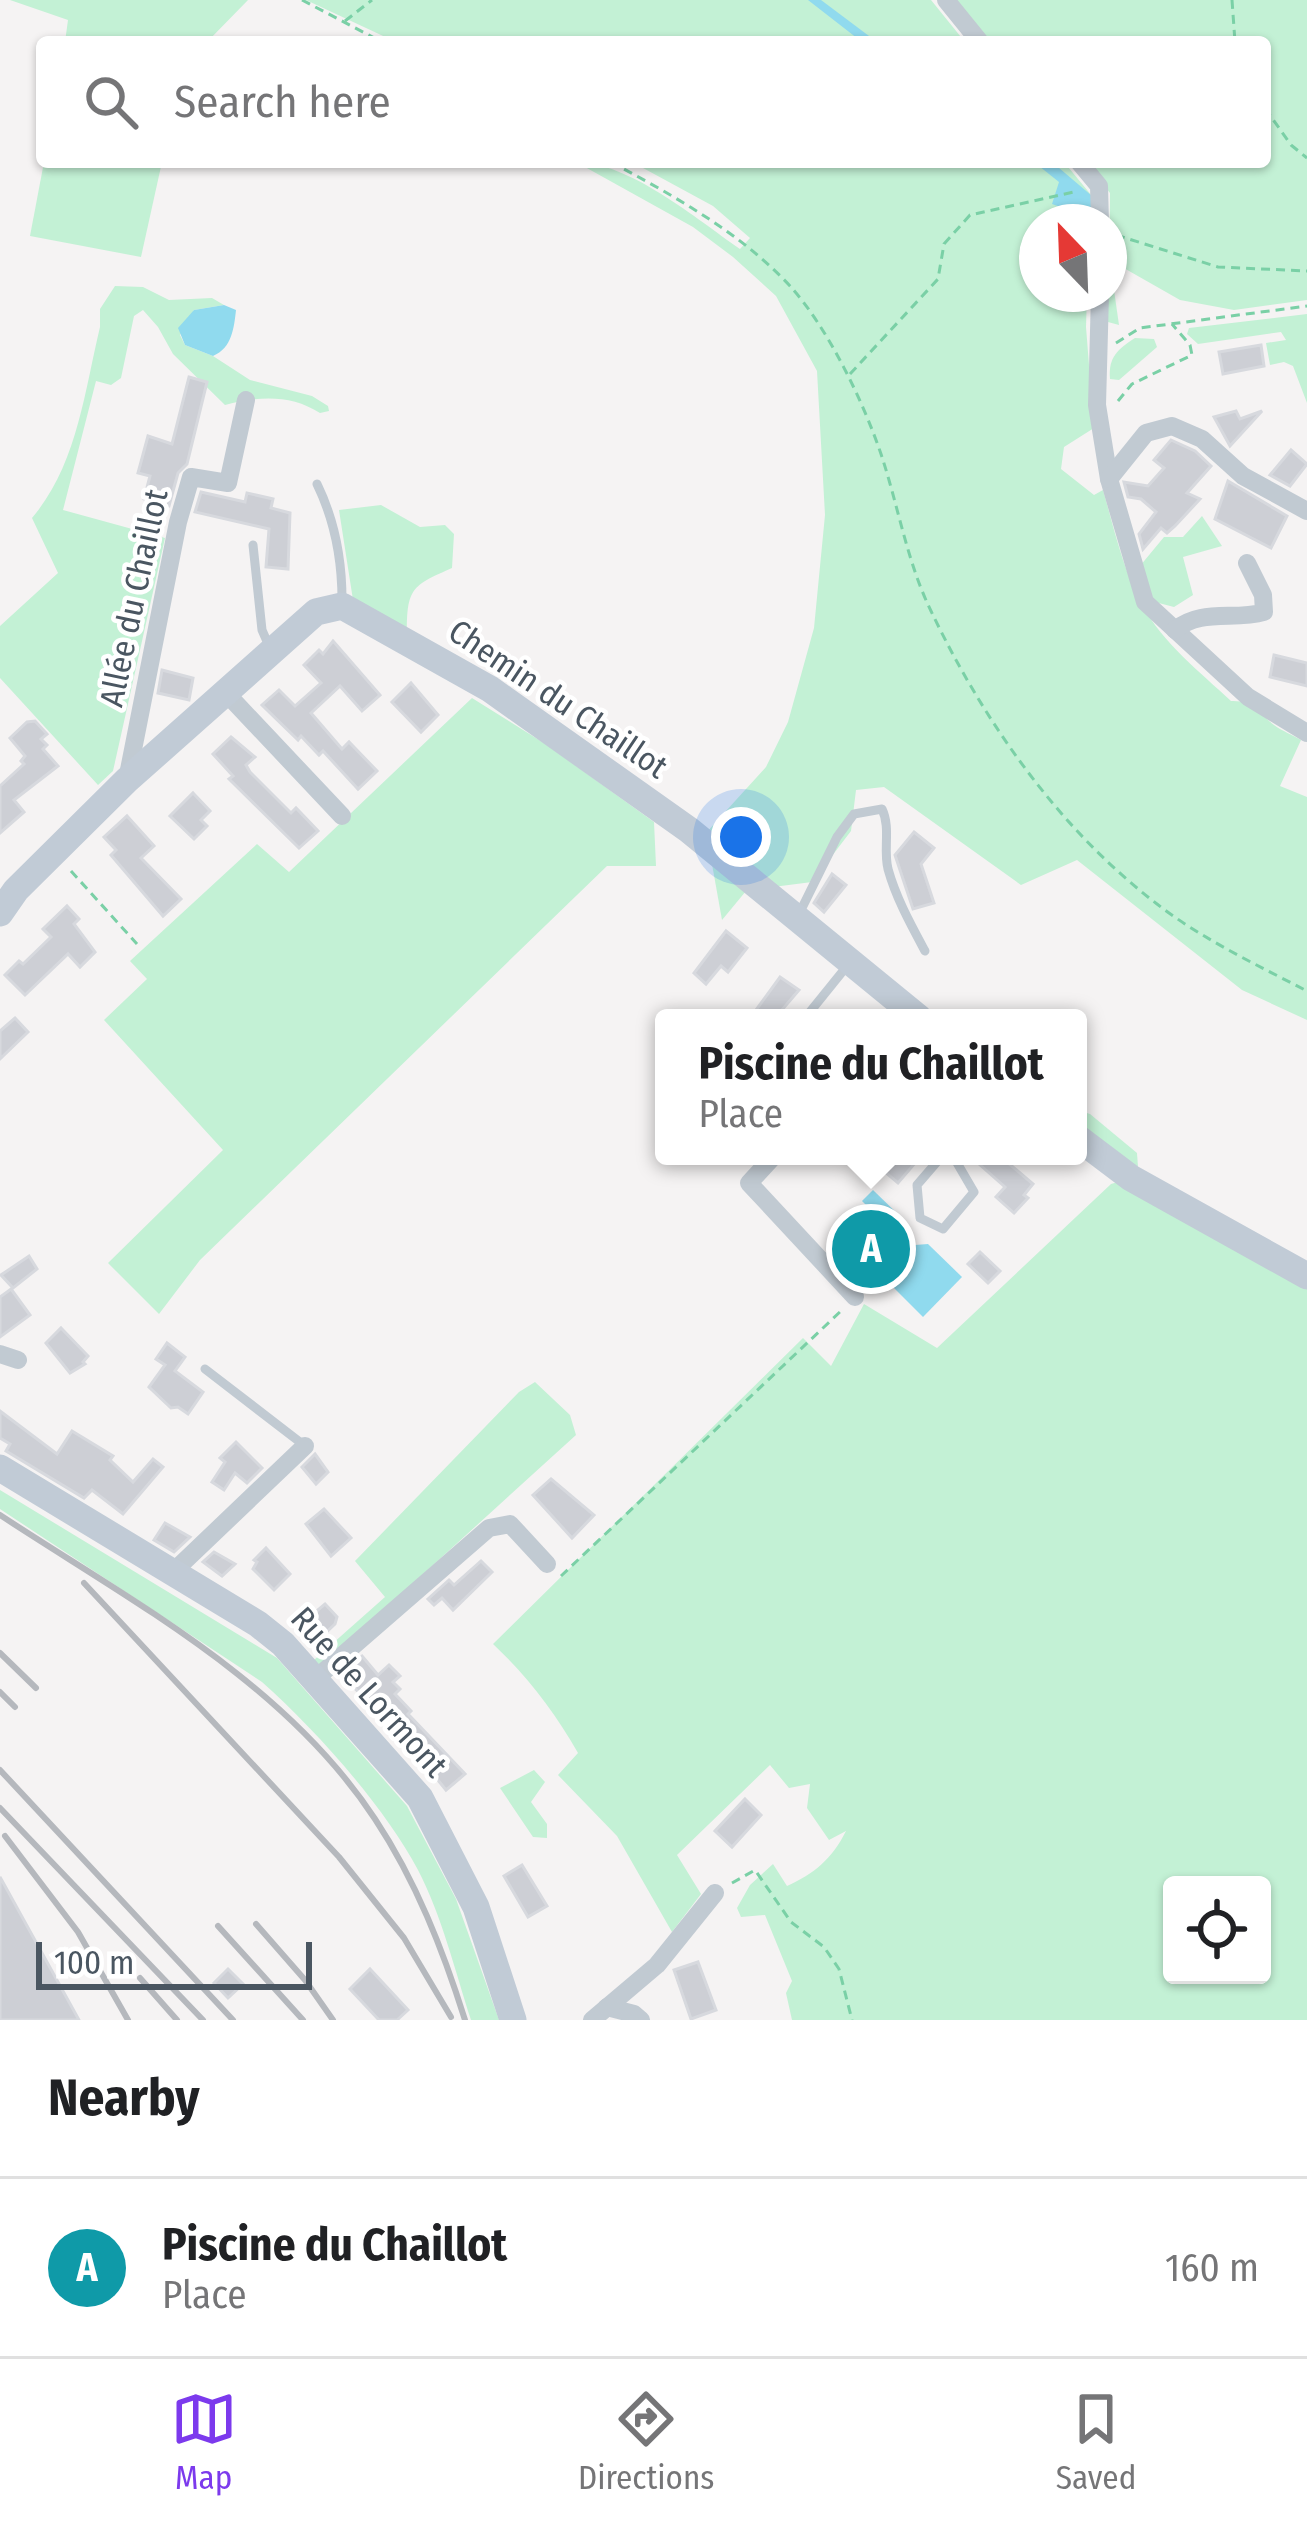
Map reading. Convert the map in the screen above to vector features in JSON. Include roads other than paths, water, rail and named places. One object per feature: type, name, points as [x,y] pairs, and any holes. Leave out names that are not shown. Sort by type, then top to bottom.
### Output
[{"type":"street","points":[[946,0],[975,36]]},
{"type":"street","points":[[1083,168],[1099,186],[1100,204]]},
{"type":"street","points":[[1100,312],[1097,404],[1109,479],[1145,602],[1248,698],[1300,730]]},
{"type":"street","name":"Allée du Chaillot","points":[[127,780],[191,478],[228,483],[246,400]]},
{"type":"street","points":[[1109,479],[1146,433],[1172,426],[1202,439],[1243,476],[1307,511]]},
{"type":"street","points":[[1175,630],[1185,621],[1264,612],[1263,595],[1247,563]]},
{"type":"street","points":[[0,914],[16,890],[127,780],[316,612],[342,606]]},
{"type":"street","name":"Chemin du Chaillot","points":[[342,606],[490,689],[689,830],[902,1009]]},
{"type":"street","points":[[227,694],[342,816]]},
{"type":"street","points":[[1087,1145],[1130,1178],[1307,1276]]},
{"type":"street","points":[[766,1165],[749,1184],[855,1297]]},
{"type":"street","points":[[173,1572],[305,1446]]},
{"type":"street","name":"Rue de Lormont","points":[[0,1468],[271,1634],[314,1680],[430,1815],[476,1907],[513,2020]]},
{"type":"street","points":[[314,1680],[489,1528],[510,1524],[547,1564]]},
{"type":"street","points":[[600,2014],[657,1965],[716,1893]]},
{"type":"street","points":[[600,2014],[634,2014],[641,2020]]},
{"type":"lane","points":[[317,484],[328,507],[342,565],[342,606]]},
{"type":"lane","points":[[253,545],[262,629],[271,653]]},
{"type":"lane","points":[[796,918],[837,837],[854,814],[882,809],[886,864],[904,914],[926,951]]},
{"type":"lane","points":[[812,1009],[850,962]]},
{"type":"lane","points":[[935,1165],[917,1185],[920,1218],[944,1229],[974,1192],[958,1165]]},
{"type":"lane","points":[[205,1369],[305,1446]]},
{"type":"water","points":[[808,0],[821,0],[869,36],[854,36]]},
{"type":"water","points":[[1042,168],[1059,168],[1092,196],[1092,204],[1052,204],[1059,182]]},
{"type":"water","points":[[224,305],[236,310],[224,348],[213,356],[185,345],[178,328],[194,310]]},
{"type":"water","points":[[873,1190],[907,1223],[896,1235],[862,1201]]},
{"type":"water","points":[[928,1244],[962,1277],[923,1317],[890,1284],[890,1271],[915,1245]]},
{"type":"railway","points":[[0,1515],[204,1649],[297,1726],[339,1770],[375,1819],[416,1891],[465,2020]]},
{"type":"railway","points":[[84,1583],[339,1857],[404,1938],[451,2017]]},
{"type":"railway","points":[[0,1653],[36,1688]]},
{"type":"railway","points":[[0,1692],[15,1707]]},
{"type":"railway","points":[[0,1770],[233,2020]]},
{"type":"railway","points":[[0,1808],[203,2020]]},
{"type":"railway","points":[[5,1836],[78,1932],[128,2020]]},
{"type":"railway","points":[[256,1924],[333,2020]]},
{"type":"railway","points":[[218,1926],[303,2020]]},
{"type":"railway","points":[[140,1978],[177,2020]]},
{"type":"place","name":"Piscine du Chaillot","points":[[871,1249]]}]
